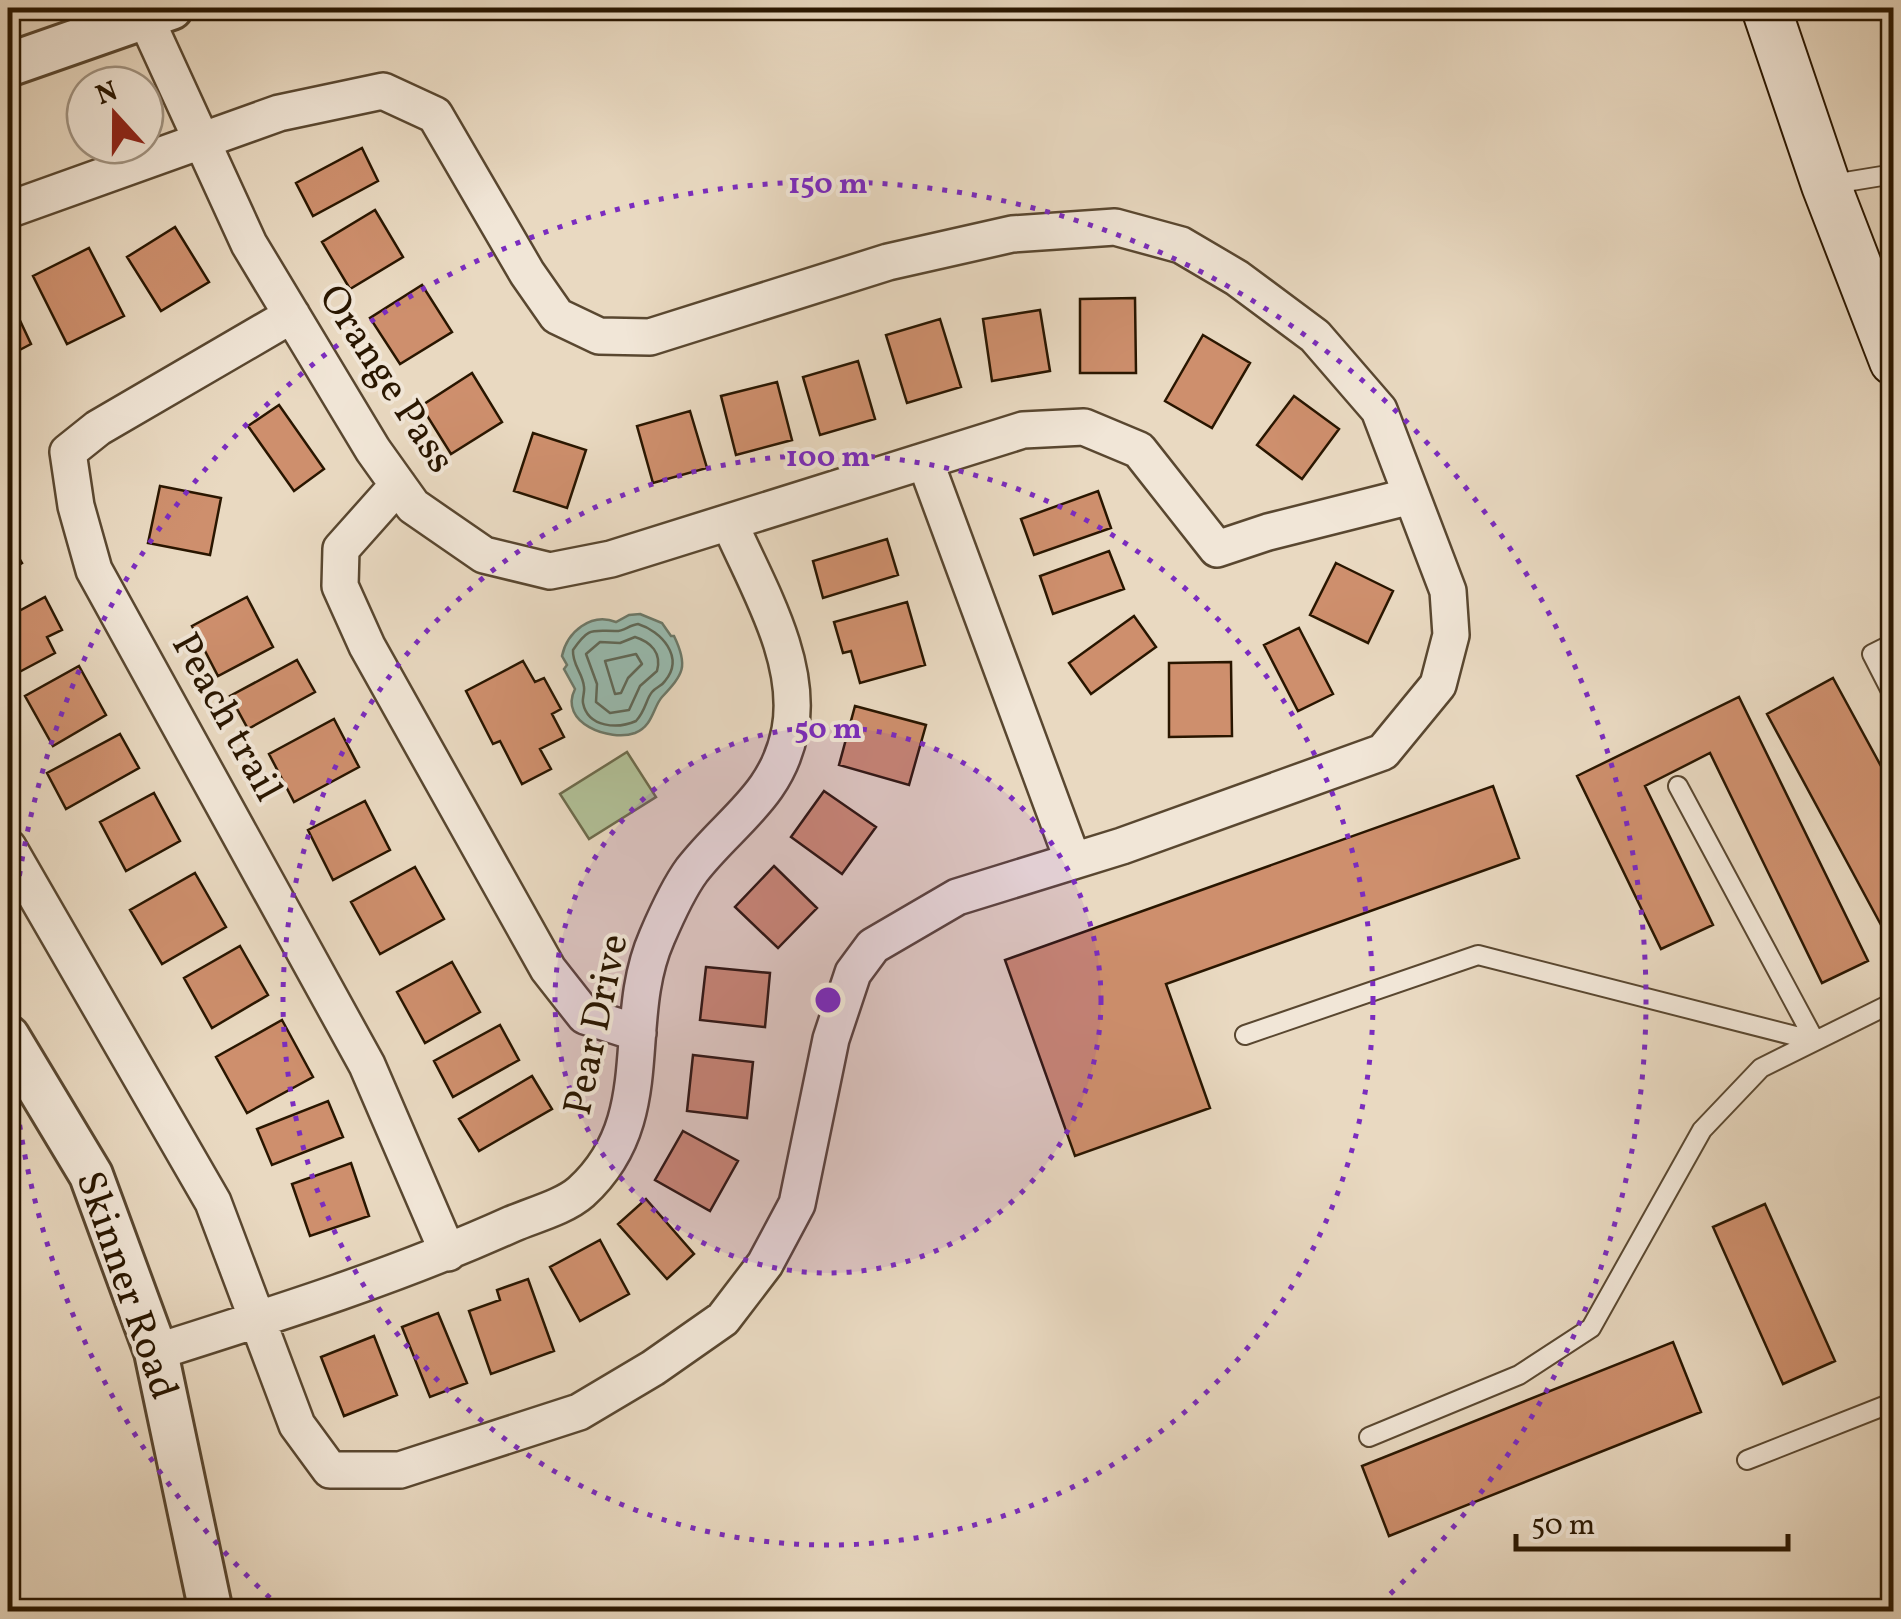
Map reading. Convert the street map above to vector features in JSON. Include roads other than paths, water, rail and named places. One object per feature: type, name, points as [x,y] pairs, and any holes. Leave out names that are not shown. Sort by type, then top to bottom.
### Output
[{"type":"main road","points":[[1766,8],[1826,185],[1894,361]]},
{"type":"street","points":[[8,65],[152,11]]},
{"type":"street","name":"Orange Pass","points":[[152,11],[202,142],[249,244],[373,450],[413,506],[484,556],[550,571],[611,559],[1023,430],[1084,427],[1139,450],[1218,549],[1268,532],[1412,496]]},
{"type":"street","points":[[8,210],[279,113],[383,91],[434,115],[527,273],[557,316],[599,336],[650,337],[888,262],[1012,234],[1115,227],[1181,244],[1237,278],[1315,336],[1379,410],[1448,591],[1451,635],[1438,686],[1383,752],[1073,860],[957,896],[873,946],[853,973],[831,1039],[797,1204],[765,1264],[722,1319],[653,1368],[579,1412],[400,1470],[330,1470],[297,1425],[213,1202],[8,847]]},
{"type":"street","name":"Peach trail","points":[[292,315],[98,428],[68,452],[76,506],[94,570],[367,1065],[448,1254]]},
{"type":"street","points":[[925,460],[1073,860]]},
{"type":"street","points":[[398,486],[341,549],[340,586],[367,646],[548,969],[585,1016],[638,1034]]},
{"type":"street","name":"Pear Drive","points":[[156,1352],[448,1254],[579,1194],[610,1155],[632,1106],[640,1002],[655,940],[691,872],[772,784],[790,731],[793,691],[778,636],[729,522]]},
{"type":"street","name":"Skinner Road","points":[[8,1036],[91,1175],[156,1352],[211,1612]]},
{"type":"lane","points":[[1826,185],[1894,174]]},
{"type":"lane","points":[[1894,643],[1872,654],[1894,697]]},
{"type":"lane","points":[[1678,786],[1815,1042]]},
{"type":"lane","points":[[1246,1035],[1478,954],[1815,1042]]},
{"type":"lane","points":[[1369,1436],[1518,1375],[1591,1328],[1702,1130],[1762,1068],[1894,1002]]},
{"type":"lane","points":[[1747,1460],[1894,1402]]},
{"type":"water","points":[[640,614],[662,623],[674,636],[682,670],[641,730],[625,735],[601,732],[580,720],[574,711],[575,689],[562,656],[569,639],[589,622],[616,622]]}]
